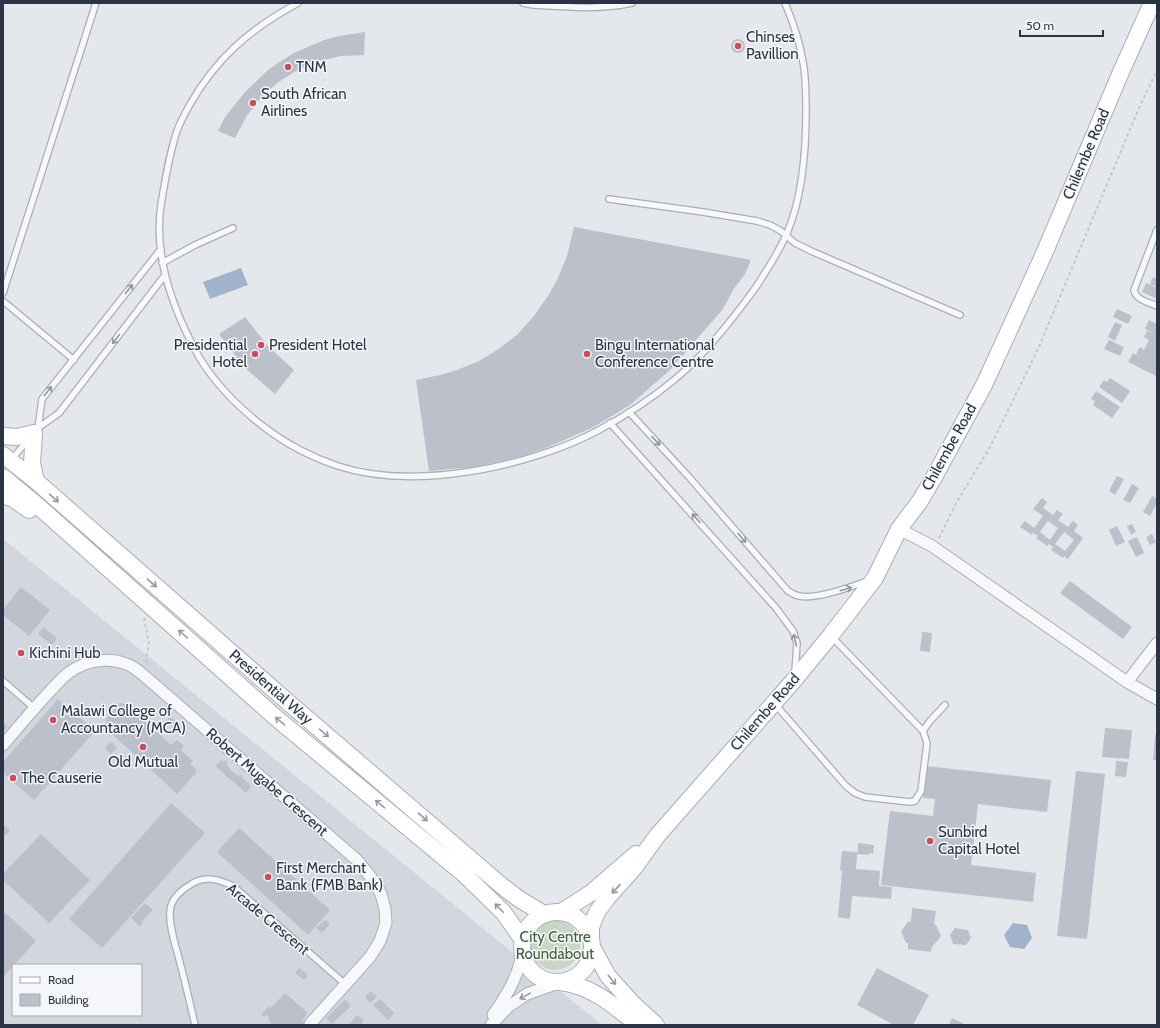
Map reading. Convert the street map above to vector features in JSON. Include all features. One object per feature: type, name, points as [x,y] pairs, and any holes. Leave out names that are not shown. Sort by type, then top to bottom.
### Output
[{"type":"main road","name":"Chilembe Road","points":[[657,836],[795,679],[831,636],[875,578],[899,529],[926,490],[984,385],[1043,256],[1152,3]]},
{"type":"main road","points":[[3,436],[17,437],[36,430],[32,463],[36,481]]},
{"type":"main road","name":"Presidential Way","points":[[7,458],[36,481],[502,886],[519,899],[544,914]]},
{"type":"main road","name":"Presidential Way","points":[[3,477],[151,605],[276,717],[464,874],[504,913],[522,939]]},
{"type":"main road","points":[[3,496],[12,498],[21,503],[87,561],[135,591]]},
{"type":"main road","points":[[561,912],[591,893],[657,836]]},
{"type":"main road","points":[[561,982],[569,980],[583,971],[591,956],[591,927],[597,912],[608,897],[634,868],[657,836]]},
{"type":"main road","points":[[638,1025],[604,998],[589,990],[576,985],[544,980],[530,971],[522,956],[521,948],[525,931],[530,924],[536,918],[552,912],[561,912],[577,918],[583,924],[608,976],[633,1004],[656,1025]]},
{"type":"street","points":[[899,529],[932,546],[1127,682],[1157,699]]},
{"type":"street","points":[[1127,682],[1157,643]]},
{"type":"street","name":"Robert Mugabe Crescent","points":[[3,745],[34,708],[67,674],[93,662],[111,660],[122,662],[135,668],[141,673],[357,860],[373,880],[381,894],[385,909],[386,923],[380,941],[370,957],[310,1024]]},
{"type":"street","points":[[486,1025],[511,988],[517,975],[522,956]]},
{"type":"street","points":[[490,1025],[508,1007],[526,994],[561,982]]},
{"type":"lane","points":[[3,293],[96,3]]},
{"type":"lane","points":[[298,3],[268,19],[239,42],[206,79],[177,129],[167,168],[160,213],[162,263],[180,320],[188,337],[206,368],[226,394],[278,438],[293,447],[338,466],[373,474],[392,475],[444,475],[466,472],[529,458],[597,431],[629,412],[674,380],[707,348],[740,309],[768,268],[786,236],[793,218],[803,170],[806,84],[797,36],[785,3]]},
{"type":"lane","points":[[523,3],[532,5],[596,8],[632,3]]},
{"type":"lane","points":[[609,199],[703,212],[757,221],[770,225],[781,231],[794,243],[834,262],[960,315]]},
{"type":"lane","points":[[162,263],[233,228]]},
{"type":"lane","points":[[1157,230],[1134,290],[1136,296],[1157,306]]},
{"type":"lane","points":[[36,430],[42,399],[161,249]]},
{"type":"lane","points":[[7,458],[36,430],[59,413],[165,275]]},
{"type":"lane","points":[[3,301],[74,360]]},
{"type":"lane","points":[[629,412],[689,477],[788,591],[799,596],[812,596],[845,590],[875,578]]},
{"type":"lane","points":[[610,423],[776,608],[793,632],[797,643],[795,679]]},
{"type":"lane","points":[[774,702],[846,786],[855,793],[865,797],[910,802],[915,800],[921,791],[927,743],[923,731],[831,636]]},
{"type":"lane","points":[[3,681],[34,708]]},
{"type":"lane","points":[[923,731],[945,705]]},
{"type":"lane","name":"Arcade Crescent","points":[[195,1025],[172,935],[170,910],[174,898],[195,881],[210,878],[218,879],[233,886],[345,984]]},
{"type":"path","points":[[932,546],[940,536],[955,505],[990,447],[1038,349],[1139,108],[1157,70]]},
{"type":"path","points":[[141,673],[146,662],[149,643],[144,615],[151,605]]},
{"type":"shaded area","points":[[3,539],[58,583],[602,1025],[3,1025]]},
{"type":"green space","name":"City Centre Roundabout","points":[[550,920],[560,920],[573,927],[580,940],[580,950],[573,963],[560,970],[550,970],[541,966],[534,959],[530,950],[530,940],[534,931],[541,924]]},
{"type":"water","points":[[241,268],[248,285],[210,299],[203,282]]},
{"type":"water","points":[[1013,923],[1027,925],[1032,938],[1024,949],[1010,947],[1004,935]]},
{"type":"building","points":[[365,32],[364,55],[341,56],[318,61],[296,71],[277,83],[260,99],[246,117],[235,138],[218,131],[225,117],[245,92],[268,70],[281,61],[294,53],[324,40]]},
{"type":"building","name":"Chinses Pavillion","points":[[738,39],[743,41],[745,46],[743,51],[738,53],[733,51],[731,46],[733,41]]},
{"type":"building","name":"Bingu International Conference Centre","points":[[574,227],[751,260],[745,274],[733,290],[723,309],[670,370],[630,405],[592,428],[523,456],[476,467],[429,471],[416,380],[457,370],[479,361],[517,335],[534,316],[557,280],[567,256]]},
{"type":"building","points":[[1153,277],[1157,279],[1157,287],[1150,284]]},
{"type":"building","points":[[1146,283],[1157,288],[1157,299],[1142,292]]},
{"type":"building","points":[[1117,309],[1132,316],[1128,324],[1113,317]]},
{"type":"building","name":"Presidential Hotel","points":[[245,317],[267,345],[294,370],[275,394],[244,367],[219,334]]},
{"type":"building","points":[[1149,320],[1157,324],[1156,376],[1128,362],[1133,353],[1143,359],[1136,354],[1140,347],[1144,350],[1149,340],[1144,337],[1147,331],[1155,334],[1145,329]]},
{"type":"building","points":[[1115,322],[1122,325],[1115,341],[1108,337]]},
{"type":"building","points":[[1109,340],[1124,347],[1120,356],[1104,349]]},
{"type":"building","points":[[1110,378],[1130,391],[1122,403],[1099,387],[1104,380],[1107,382]]},
{"type":"building","points":[[1096,391],[1120,407],[1112,418],[1093,405],[1095,401],[1091,399]]},
{"type":"building","points":[[1117,476],[1124,479],[1115,495],[1109,491]]},
{"type":"building","points":[[1132,484],[1139,488],[1130,503],[1123,500]]},
{"type":"building","points":[[1152,496],[1157,499],[1157,503],[1150,516],[1143,512]]},
{"type":"building","points":[[1042,498],[1047,502],[1043,508],[1053,515],[1057,510],[1063,514],[1058,520],[1068,527],[1073,521],[1078,525],[1074,531],[1083,538],[1068,559],[1064,556],[1063,558],[1051,550],[1053,547],[1049,544],[1047,546],[1036,538],[1038,536],[1033,533],[1032,535],[1020,527],[1025,521],[1034,528],[1043,516],[1033,509]],"holes":[[[1048,521],[1058,528],[1050,540],[1040,532]],[[1064,532],[1074,540],[1065,551],[1055,544]]]},
{"type":"building","points":[[1132,524],[1136,532],[1131,535],[1127,526]]},
{"type":"building","points":[[1117,526],[1125,542],[1116,546],[1109,530]]},
{"type":"building","points":[[1152,534],[1156,542],[1150,545],[1146,537]]},
{"type":"building","points":[[1137,537],[1144,553],[1136,557],[1128,541]]},
{"type":"building","points":[[1070,581],[1132,627],[1123,639],[1060,593]]},
{"type":"building","points":[[21,587],[50,610],[29,636],[3,615],[3,610]]},
{"type":"building","points":[[43,627],[57,638],[52,645],[38,634]]},
{"type":"building","points":[[922,632],[932,633],[930,652],[920,651]]},
{"type":"building","points":[[58,699],[95,731],[34,800],[3,773],[3,762]]},
{"type":"building","points":[[120,703],[126,703],[171,745],[177,740],[184,746],[181,750],[193,761],[190,764],[197,770],[177,794],[110,732],[116,725],[113,722],[110,725],[105,720]]},
{"type":"building","points":[[170,716],[177,723],[173,728],[166,721]]},
{"type":"building","points":[[3,723],[7,726],[3,732]]},
{"type":"building","points":[[1105,728],[1132,730],[1129,759],[1102,757]]},
{"type":"building","points":[[1155,735],[1157,735],[1157,760],[1153,760]]},
{"type":"building","points":[[112,742],[117,749],[110,754],[105,747]]},
{"type":"building","points":[[221,760],[223,762],[225,760],[228,762],[226,764],[229,768],[236,775],[239,776],[240,774],[242,776],[241,777],[251,786],[246,793],[215,766]]},
{"type":"building","points":[[1116,761],[1128,762],[1126,777],[1115,776]]},
{"type":"building","name":"Sunbird Capital Hotel","points":[[926,766],[1051,780],[1047,812],[978,804],[971,865],[1036,873],[1033,902],[881,885],[890,811],[933,816],[935,799],[923,798]]},
{"type":"building","points":[[1076,771],[1105,774],[1087,939],[1057,936]]},
{"type":"building","points":[[171,803],[205,833],[102,948],[69,919]]},
{"type":"building","points":[[3,825],[10,830],[3,838]]},
{"type":"building","points":[[239,828],[330,910],[308,935],[217,852]]},
{"type":"building","points":[[41,834],[90,880],[49,923],[3,880],[3,874]]},
{"type":"building","points":[[858,843],[874,845],[873,854],[857,854],[856,869],[880,871],[879,886],[892,887],[891,899],[852,896],[850,919],[838,917],[842,871],[840,870],[842,851],[858,852]]},
{"type":"building","points":[[145,903],[153,910],[141,922],[143,923],[140,926],[131,918]]},
{"type":"building","points":[[912,908],[936,911],[934,924],[936,925],[941,936],[932,946],[931,952],[908,949],[908,943],[906,943],[901,931],[909,921],[911,922]]},
{"type":"building","points":[[3,911],[36,941],[15,964],[12,964],[12,967],[4,976]]},
{"type":"building","points":[[325,920],[330,924],[322,933],[316,928]]},
{"type":"building","points":[[955,928],[968,930],[971,938],[966,945],[953,944],[950,935]]},
{"type":"building","points":[[299,968],[308,975],[304,980],[295,973]]},
{"type":"building","points":[[877,968],[929,995],[913,1025],[894,1025],[857,1005]]},
{"type":"building","points":[[371,991],[377,997],[370,1003],[365,997]]},
{"type":"building","points":[[285,993],[308,1013],[302,1020],[307,1025],[273,1025],[268,1020],[270,1018],[266,1015],[264,1017],[261,1014],[269,1006],[271,1008]]},
{"type":"building","points":[[380,999],[394,1013],[388,1020],[373,1005]]},
{"type":"building","points":[[345,1000],[351,1006],[332,1024],[326,1018]]},
{"type":"building","points":[[357,1015],[364,1021],[360,1025],[349,1025]]},
{"type":"building","points":[[952,1018],[964,1024],[964,1025],[949,1025]]},
{"type":"place","name":"Chinses Pavillion","points":[[738,46]]},
{"type":"place","name":"TNM","points":[[288,67]]},
{"type":"place","name":"South African Airlines","points":[[253,103]]},
{"type":"place","name":"President Hotel","points":[[261,345]]},
{"type":"place","name":"Presidential Hotel","points":[[255,354]]},
{"type":"place","name":"Bingu International Conference Centre","points":[[587,354]]},
{"type":"place","name":"Kichini Hub","points":[[21,653]]},
{"type":"place","name":"Malawi College of Accountancy (MCA)","points":[[53,720]]},
{"type":"place","name":"Old Mutual","points":[[143,747]]},
{"type":"place","name":"The Causerie","points":[[13,778]]},
{"type":"place","name":"Sunbird Capital Hotel","points":[[930,841]]},
{"type":"place","name":"First Merchant Bank (FMB Bank)","points":[[268,877]]}]
